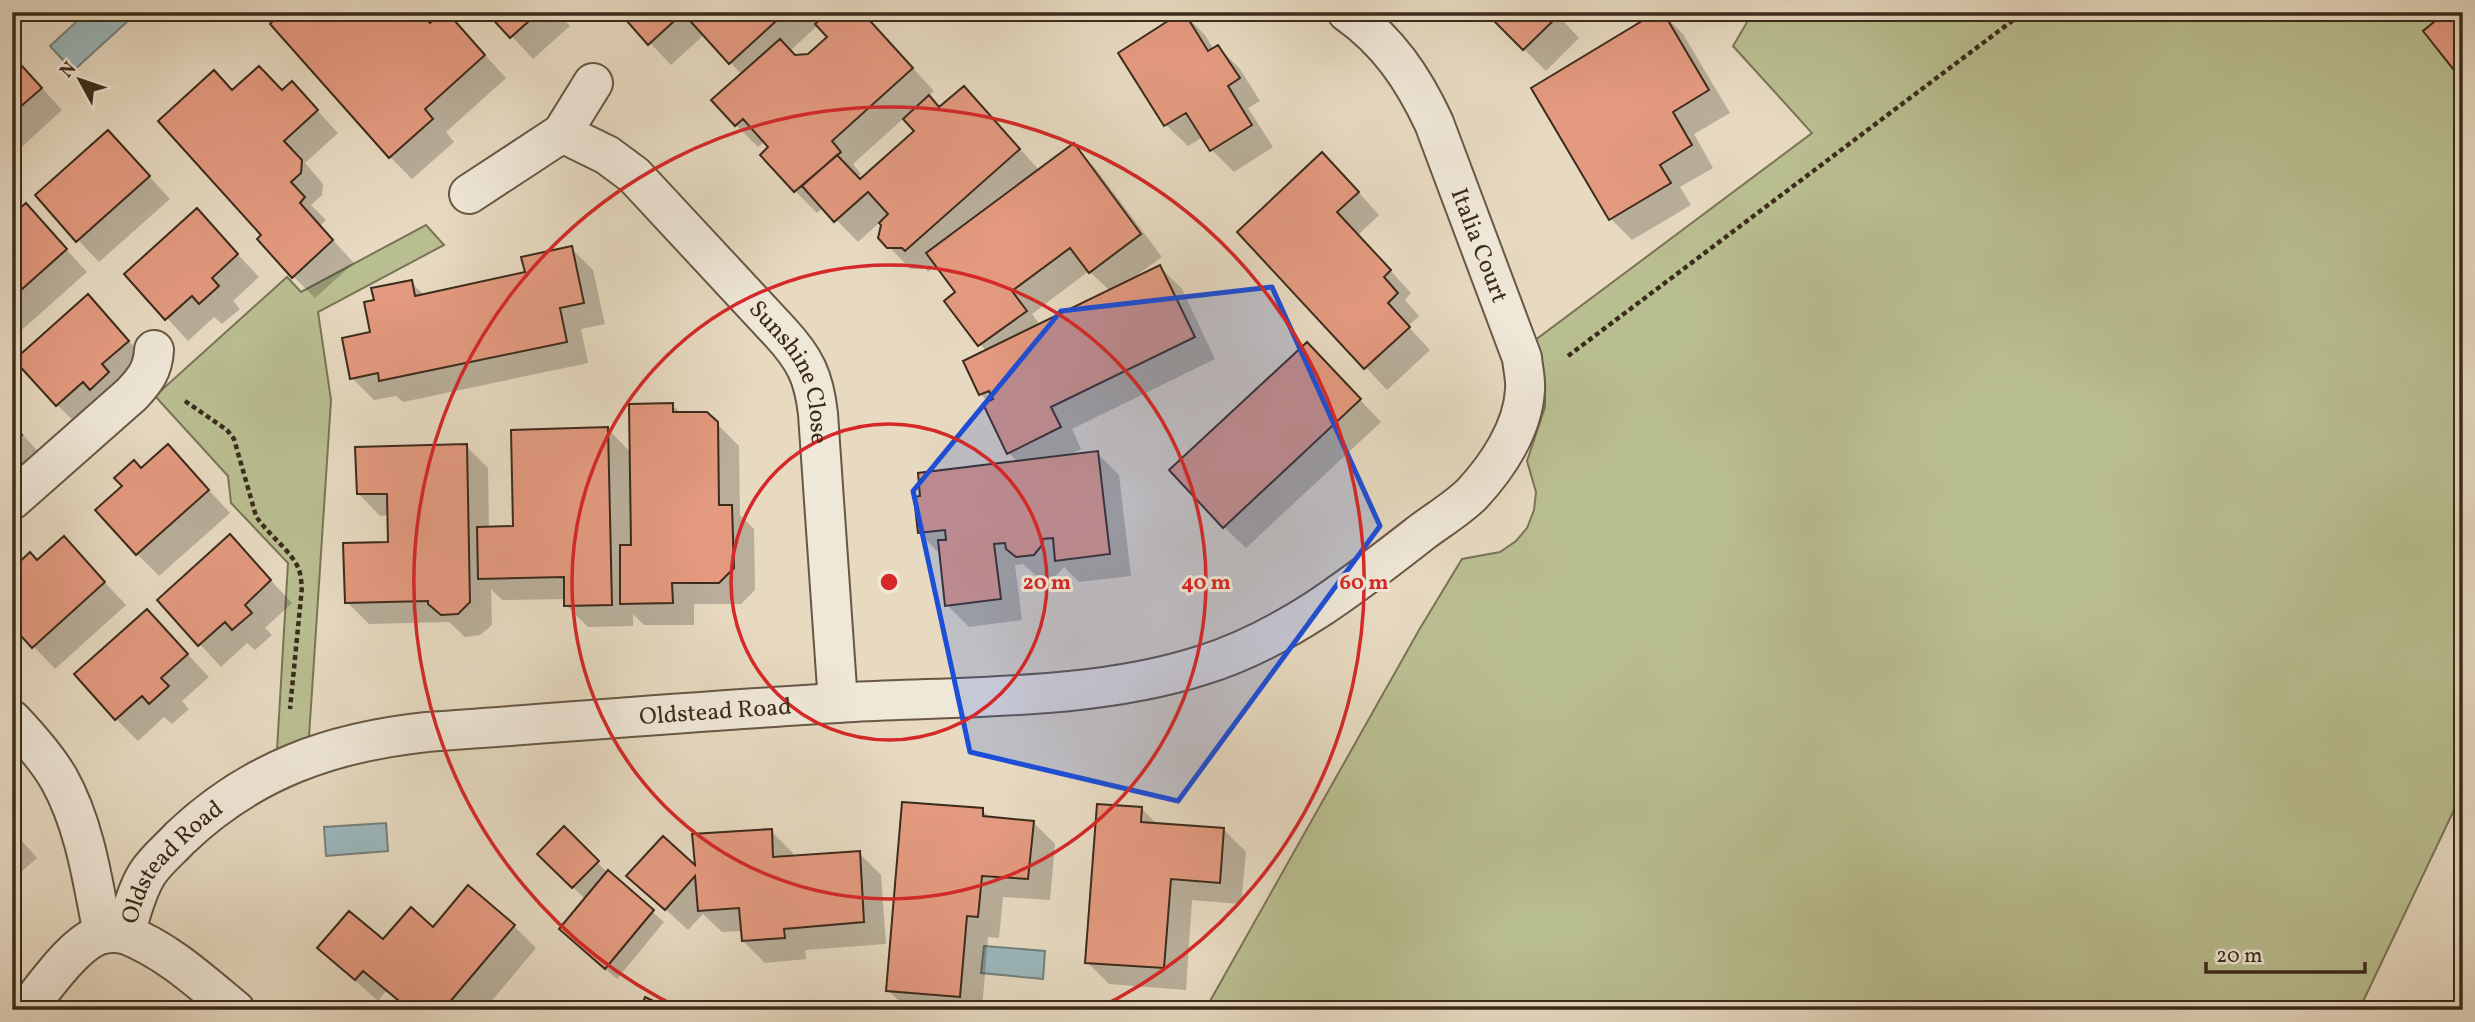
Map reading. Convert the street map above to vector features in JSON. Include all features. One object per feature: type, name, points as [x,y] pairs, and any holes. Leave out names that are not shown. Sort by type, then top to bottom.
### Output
[{"type":"street","name":"Italia Court","points":[[1347,12],[1381,40],[1418,88],[1434,123],[1522,358],[1526,389],[1520,422],[1506,449],[1471,495]]},
{"type":"street","points":[[469,194],[562,133],[593,83]]},
{"type":"street","name":"Sunshine Close","points":[[562,133],[607,155],[634,175],[797,350],[809,369],[815,388],[818,414],[838,703]]},
{"type":"street","points":[[12,500],[132,394],[147,378],[153,364],[154,351]]},
{"type":"street","name":"Oldstead Road","points":[[26,1010],[76,951],[91,939],[114,934],[147,874],[194,825],[250,786],[294,762],[341,746],[388,736],[428,732],[838,703],[1068,691],[1154,678],[1202,666],[1248,648],[1293,625],[1339,596],[1471,495]]},
{"type":"street","points":[[12,720],[58,779],[72,809],[90,871],[114,934],[153,946],[171,957],[235,1010]]},
{"type":"path","points":[[1526,389],[2024,12]]},
{"type":"path","points":[[182,399],[227,430],[234,439],[256,516],[262,527],[300,570],[301,598],[290,709]]},
{"type":"highlighted area","points":[[1272,287],[1380,526],[1178,801],[970,752],[913,491],[1061,311]]},
{"type":"green space","points":[[1753,12],[2463,12],[2463,791],[2359,1010],[1205,1010],[1419,630],[1462,559],[1500,552],[1516,541],[1527,528],[1534,510],[1536,492],[1527,461],[1545,407],[1545,386],[1534,341],[1812,133],[1733,46]]},
{"type":"green space","points":[[426,225],[444,245],[318,312],[331,400],[309,737],[277,750],[288,563],[231,503],[228,476],[155,396],[287,277],[301,292]]},
{"type":"water","points":[[87,12],[122,12],[129,20],[73,71],[50,46]]},
{"type":"water","points":[[386,823],[388,851],[326,856],[324,827]]},
{"type":"water","points":[[984,946],[1045,951],[1043,979],[981,973]]},
{"type":"building","points":[[282,12],[384,12],[387,16],[392,12],[420,12],[430,23],[441,12],[447,12],[485,55],[425,109],[433,119],[389,158],[270,24]]},
{"type":"building","points":[[486,12],[539,12],[510,38]]},
{"type":"building","points":[[619,12],[786,12],[729,64],[683,13],[648,45]]},
{"type":"building","points":[[828,12],[862,12],[913,68],[832,141],[841,152],[794,192],[760,155],[768,147],[743,119],[735,126],[711,100],[780,39],[795,55],[808,54],[827,37],[815,24]]},
{"type":"building","points":[[1182,12],[1208,51],[1218,45],[1240,78],[1228,86],[1252,125],[1210,151],[1186,113],[1164,126],[1118,53]]},
{"type":"building","points":[[1492,12],[1556,12],[1559,15],[1523,50],[1489,16]]},
{"type":"building","points":[[1657,12],[1663,12],[1709,90],[1673,112],[1692,145],[1660,165],[1671,183],[1609,220],[1531,88]]},
{"type":"building","points":[[2446,12],[2463,12],[2463,63],[2454,70],[2423,31]]},
{"type":"building","points":[[12,55],[42,88],[12,114]]},
{"type":"building","points":[[259,66],[282,90],[292,81],[318,110],[284,141],[302,160],[301,173],[291,182],[305,197],[300,203],[333,240],[292,278],[257,239],[261,235],[158,121],[214,70],[232,90]]},
{"type":"building","points":[[964,86],[1020,149],[905,251],[902,248],[887,248],[878,238],[881,225],[879,223],[888,214],[868,192],[834,222],[802,186],[837,155],[860,179],[914,131],[903,119],[929,95],[939,107]]},
{"type":"building","points":[[108,130],[150,176],[76,242],[35,195]]},
{"type":"building","points":[[1074,143],[1141,234],[1089,273],[1070,248],[1012,291],[1027,311],[978,346],[944,301],[955,292],[926,253]]},
{"type":"building","points":[[1322,152],[1359,192],[1337,212],[1391,270],[1384,277],[1398,293],[1388,303],[1410,327],[1364,369],[1237,232]]},
{"type":"building","points":[[26,203],[67,249],[12,298],[12,215]]},
{"type":"building","points":[[197,208],[238,254],[212,278],[219,286],[199,304],[192,296],[165,320],[124,274]]},
{"type":"building","points":[[572,246],[584,303],[560,308],[567,342],[379,381],[378,373],[350,379],[342,338],[370,332],[364,302],[374,300],[371,288],[412,280],[415,296],[525,272],[521,257]]},
{"type":"building","points":[[1160,265],[1195,337],[1051,407],[1061,427],[1007,454],[983,404],[993,399],[989,391],[979,395],[963,361]]},
{"type":"building","points":[[88,294],[129,341],[102,364],[109,372],[90,390],[83,382],[56,406],[14,360]]},
{"type":"building","points":[[1307,342],[1361,399],[1223,528],[1169,470]]},
{"type":"building","points":[[673,403],[673,412],[707,412],[718,422],[719,505],[732,505],[734,568],[719,583],[672,583],[673,603],[620,604],[620,545],[631,545],[629,404]]},
{"type":"building","points":[[12,423],[22,435],[12,444]]},
{"type":"building","points":[[608,427],[612,605],[564,606],[564,577],[478,579],[477,527],[513,526],[511,430]]},
{"type":"building","points":[[168,444],[209,490],[136,555],[95,510],[122,486],[114,478],[134,460],[141,468]]},
{"type":"building","points":[[467,444],[470,602],[458,614],[441,615],[428,601],[345,603],[343,543],[388,542],[387,494],[357,494],[355,447]]},
{"type":"building","points":[[1098,451],[1110,554],[1055,561],[1053,538],[1042,539],[1043,544],[1034,555],[1016,557],[1006,549],[1005,543],[994,544],[1001,599],[945,606],[938,540],[946,540],[945,530],[918,533],[914,497],[920,496],[918,473]]},
{"type":"building","points":[[230,534],[271,580],[245,605],[252,613],[232,630],[225,622],[198,646],[157,600]]},
{"type":"building","points":[[64,536],[105,582],[32,648],[12,626],[12,583],[18,578],[12,569],[30,552],[37,560]]},
{"type":"building","points":[[147,609],[188,654],[161,678],[169,686],[149,704],[142,696],[115,720],[74,674]]},
{"type":"building","points":[[902,802],[983,808],[983,816],[1034,821],[1028,879],[982,876],[978,917],[967,916],[960,997],[886,991]]},
{"type":"building","points":[[1097,804],[1142,807],[1141,822],[1224,828],[1220,883],[1171,879],[1164,968],[1085,963]]},
{"type":"building","points":[[564,826],[599,861],[572,888],[537,854]]},
{"type":"building","points":[[772,829],[773,857],[860,851],[864,922],[784,929],[785,938],[742,941],[739,908],[698,911],[695,876],[665,910],[626,876],[663,836],[695,865],[692,834]]},
{"type":"building","points":[[608,870],[654,910],[605,969],[559,929]]},
{"type":"building","points":[[468,885],[515,925],[443,1010],[410,1010],[363,971],[355,980],[317,948],[349,911],[383,939],[411,907],[433,927]]},
{"type":"building","points":[[645,997],[672,1010],[640,1010]]}]
